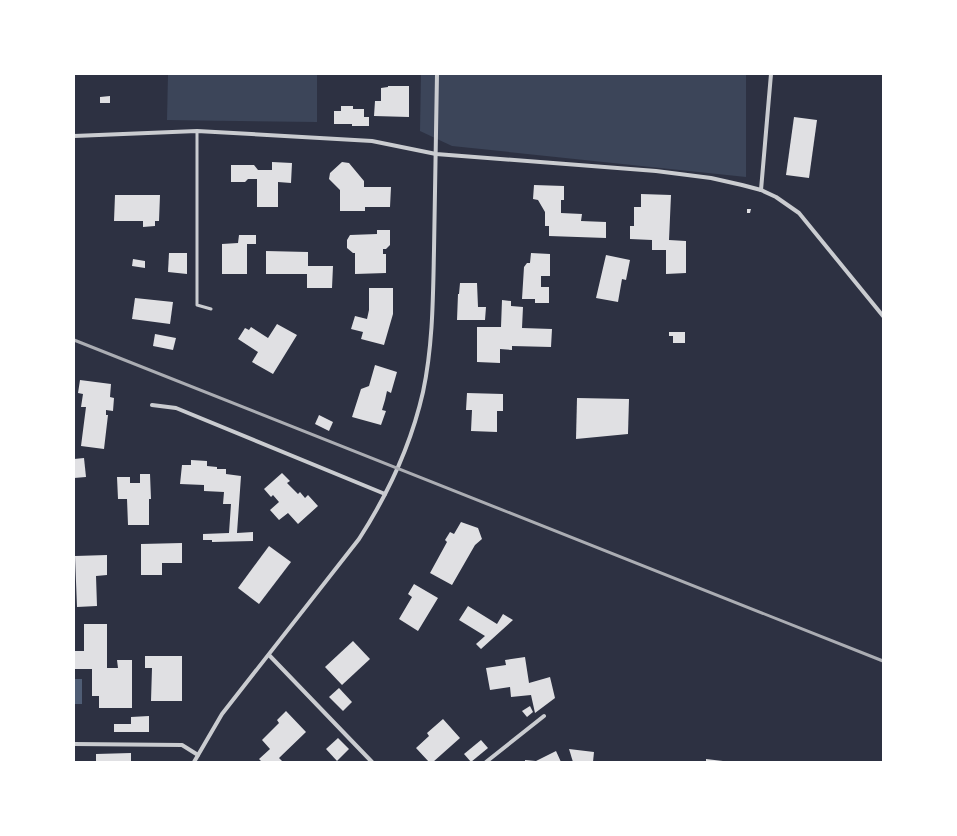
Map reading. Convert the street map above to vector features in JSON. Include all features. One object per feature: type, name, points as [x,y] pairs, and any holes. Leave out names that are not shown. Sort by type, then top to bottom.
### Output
[{"type":"street","points":[[194,762],[222,714],[360,539],[398,469],[407,446],[423,392],[428,360],[432,314],[437,74]]},
{"type":"street","points":[[761,190],[771,74]]},
{"type":"street","points":[[74,136],[197,131],[372,141],[436,154],[711,178],[761,190],[781,200],[799,213],[883,316]]},
{"type":"street","points":[[152,405],[176,408],[385,494]]},
{"type":"street","points":[[268,655],[372,762]]},
{"type":"street","points":[[486,762],[544,716]]},
{"type":"street","points":[[74,744],[182,746],[198,755]]},
{"type":"lane","points":[[197,131],[197,305],[211,309]]},
{"type":"shaded area","points":[[168,74],[317,74],[317,122],[167,120]]},
{"type":"shaded area","points":[[421,74],[746,74],[746,177],[452,146],[420,131]]},
{"type":"shaded area","points":[[74,679],[82,679],[82,704],[74,704]]},
{"type":"building","points":[[388,86],[409,86],[409,117],[374,116],[375,101],[381,101],[381,88]]},
{"type":"building","points":[[110,96],[110,103],[100,103],[100,97]]},
{"type":"building","points":[[341,106],[353,106],[353,109],[364,109],[364,117],[369,117],[369,126],[334,124],[334,111],[341,111]]},
{"type":"building","points":[[794,117],[817,120],[809,178],[786,175]]},
{"type":"building","points":[[272,162],[292,163],[291,183],[278,182],[278,207],[257,207],[257,179],[248,179],[245,182],[231,182],[231,165],[254,165],[258,170],[272,170]]},
{"type":"building","points":[[342,162],[349,163],[364,181],[364,187],[391,187],[390,207],[365,207],[365,211],[340,211],[340,190],[329,179],[330,173]]},
{"type":"building","points":[[534,185],[564,186],[564,200],[561,200],[561,213],[582,214],[581,221],[606,222],[606,238],[549,236],[549,226],[545,226],[545,212],[538,200],[533,199]]},
{"type":"building","points":[[641,194],[671,195],[669,240],[686,241],[686,273],[666,274],[666,250],[652,250],[652,240],[630,239],[630,226],[634,226],[634,207],[641,207]]},
{"type":"building","points":[[115,195],[160,195],[159,221],[155,221],[155,226],[143,227],[143,221],[114,221]]},
{"type":"building","points":[[747,209],[751,209],[750,213],[747,213]]},
{"type":"building","points":[[377,230],[390,230],[390,245],[386,249],[383,249],[383,254],[386,254],[386,273],[355,274],[355,253],[347,248],[347,240],[350,235],[377,234]]},
{"type":"building","points":[[239,235],[256,235],[256,244],[247,244],[247,274],[222,274],[222,244],[238,243]]},
{"type":"building","points":[[266,251],[308,252],[308,266],[333,266],[332,288],[307,288],[307,274],[266,274]]},
{"type":"building","points":[[169,253],[187,253],[187,274],[168,272]]},
{"type":"building","points":[[531,253],[550,254],[550,276],[541,276],[541,287],[549,287],[549,303],[535,303],[535,299],[522,299],[524,267],[527,263],[530,263]]},
{"type":"building","points":[[606,255],[630,260],[626,280],[622,279],[618,302],[596,298]]},
{"type":"building","points":[[133,259],[145,261],[145,268],[132,266]]},
{"type":"building","points":[[460,283],[477,283],[478,307],[486,307],[485,320],[457,320]]},
{"type":"building","points":[[369,288],[393,288],[393,314],[384,345],[361,339],[363,332],[351,329],[355,316],[367,319],[369,310]]},
{"type":"building","points":[[135,298],[173,302],[170,324],[132,319]]},
{"type":"building","points":[[502,300],[511,301],[511,306],[523,307],[522,328],[552,329],[551,347],[512,346],[512,350],[500,349],[500,363],[477,362],[477,327],[501,327]]},
{"type":"building","points":[[277,324],[297,335],[273,374],[252,362],[258,352],[238,339],[245,328],[249,330],[251,327],[268,338]]},
{"type":"building","points":[[669,332],[685,332],[685,343],[673,343],[673,336],[669,336]]},
{"type":"building","points":[[155,334],[176,338],[173,350],[153,346]]},
{"type":"building","points":[[375,365],[397,372],[391,393],[387,391],[382,410],[386,411],[381,425],[352,417],[361,389],[369,386]]},
{"type":"building","points":[[80,380],[111,384],[110,397],[114,398],[113,411],[106,410],[106,415],[108,415],[104,449],[81,446],[86,407],[81,407],[83,394],[78,393]]},
{"type":"building","points":[[467,393],[503,394],[503,411],[497,411],[497,432],[471,431],[472,410],[466,410]]},
{"type":"building","points":[[577,398],[629,399],[628,434],[576,439]]},
{"type":"building","points":[[319,415],[333,422],[329,431],[315,424]]},
{"type":"building","points":[[84,458],[86,477],[74,478],[74,459]]},
{"type":"building","points":[[191,460],[207,461],[207,466],[217,467],[217,469],[226,469],[226,474],[241,476],[237,533],[253,532],[253,541],[212,542],[212,540],[203,540],[203,534],[229,533],[231,504],[223,504],[224,492],[204,491],[204,485],[180,484],[182,465],[191,465]]},
{"type":"building","points":[[282,473],[290,481],[287,483],[298,494],[300,492],[305,498],[308,495],[318,506],[298,524],[288,513],[279,520],[270,510],[279,502],[273,495],[271,497],[264,489]]},
{"type":"building","points":[[140,474],[150,474],[151,499],[149,499],[149,525],[128,525],[127,499],[118,499],[117,477],[130,477],[130,483],[140,483]]},
{"type":"building","points":[[461,522],[478,528],[482,539],[475,545],[452,585],[430,573],[447,542],[445,540],[450,532],[454,534]]},
{"type":"building","points":[[182,543],[182,563],[162,563],[162,575],[141,575],[141,544]]},
{"type":"building","points":[[269,546],[291,562],[259,604],[238,588]]},
{"type":"building","points":[[107,555],[107,575],[96,576],[97,606],[77,607],[75,556]]},
{"type":"building","points":[[414,584],[438,598],[418,631],[399,619],[412,597],[408,594]]},
{"type":"building","points":[[468,606],[497,624],[503,614],[513,620],[481,649],[476,644],[485,636],[459,620]]},
{"type":"building","points":[[84,624],[107,624],[107,668],[118,668],[117,660],[132,660],[132,708],[99,708],[99,696],[92,696],[92,669],[74,669],[74,651],[84,651]]},
{"type":"building","points":[[353,641],[370,659],[342,685],[325,667]]},
{"type":"building","points":[[145,656],[182,656],[182,701],[151,701],[152,668],[145,668]]},
{"type":"building","points":[[525,657],[529,683],[550,677],[555,698],[535,713],[531,695],[511,697],[510,687],[490,690],[486,668],[506,665],[505,660]]},
{"type":"building","points":[[339,688],[352,702],[343,711],[329,697]]},
{"type":"building","points":[[530,706],[533,712],[527,717],[522,711]]},
{"type":"building","points":[[286,711],[306,732],[279,758],[283,762],[262,762],[259,759],[270,749],[262,740],[279,723],[277,720]]},
{"type":"building","points":[[149,716],[149,732],[114,732],[114,724],[131,724],[131,717]]},
{"type":"building","points":[[443,719],[460,738],[433,762],[429,762],[416,748],[429,736],[427,733]]},
{"type":"building","points":[[338,738],[349,749],[337,761],[326,749]]},
{"type":"building","points":[[481,740],[488,748],[471,762],[464,754]]},
{"type":"building","points":[[569,749],[594,752],[593,762],[573,762]]},
{"type":"building","points":[[556,751],[561,762],[525,762],[525,760],[536,761]]},
{"type":"building","points":[[131,753],[131,762],[96,762],[96,754]]},
{"type":"building","points":[[706,759],[723,761],[723,762],[706,762]]},
{"type":"railway","points":[[74,340],[883,661]]}]
